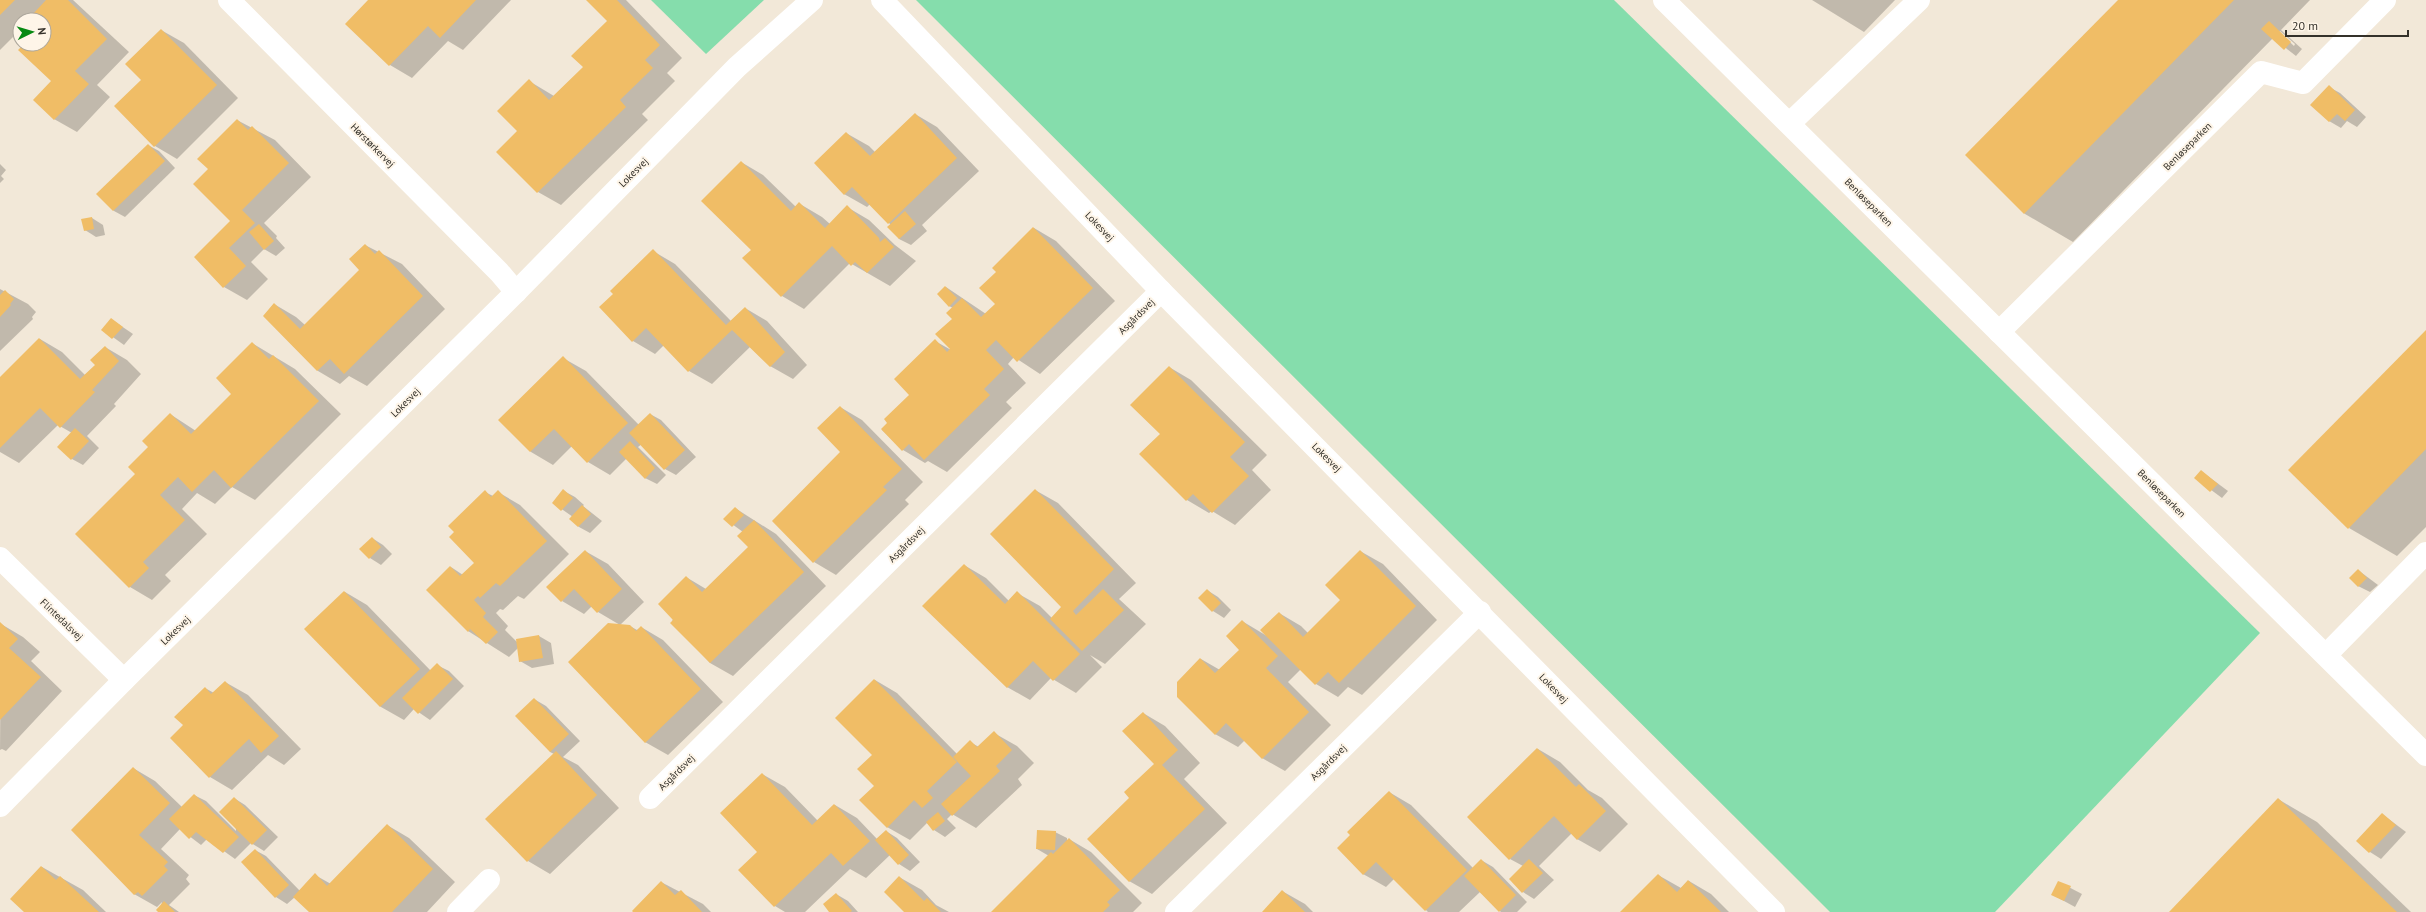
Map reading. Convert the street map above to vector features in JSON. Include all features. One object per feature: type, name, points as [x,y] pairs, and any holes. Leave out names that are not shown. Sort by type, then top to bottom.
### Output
[{"type":"street","name":"Hørstørkervej","points":[[229,0],[499,272],[516,292]]},
{"type":"street","name":"Lokesvej","points":[[0,806],[124,680],[516,292],[737,67],[812,0]]},
{"type":"street","name":"Lokesvej","points":[[882,0],[1162,290],[1774,912]]},
{"type":"street","name":"Benløseparken","points":[[1664,0],[2426,755]]},
{"type":"street","points":[[1790,124],[1919,0]]},
{"type":"street","name":"Benløseparken","points":[[1999,332],[2261,72],[2303,83],[2385,0]]},
{"type":"street","name":"Asgårdsvej","points":[[650,798],[1162,290]]},
{"type":"street","points":[[2326,655],[2426,553]]},
{"type":"street","name":"Flintedalsvej","points":[[0,558],[124,680]]},
{"type":"street","name":"Asgårdsvej","points":[[1176,912],[1480,612]]},
{"type":"street","points":[[458,912],[489,880]]},
{"type":"green space","points":[[651,0],[764,0],[706,54]]},
{"type":"green space","points":[[916,0],[1614,0],[2260,633],[1995,912],[1830,912]]},
{"type":"building","points":[[0,0],[15,0],[0,15]]},
{"type":"building","points":[[46,0],[68,0],[107,39],[75,71],[89,84],[54,120],[33,100],[51,81],[20,52],[52,52],[52,12],[35,12]]},
{"type":"building","points":[[368,0],[476,0],[440,38],[428,26],[389,66],[345,24]]},
{"type":"building","points":[[586,0],[617,0],[660,45],[645,60],[653,68],[620,100],[626,107],[537,193],[496,152],[517,131],[497,111],[529,79],[549,100],[583,67],[571,56],[607,21]]},
{"type":"building","points":[[2118,0],[2234,0],[2024,214],[1965,155]]},
{"type":"building","points":[[2269,21],[2291,42],[2284,50],[2261,29]]},
{"type":"building","points":[[161,29],[217,85],[154,147],[114,106],[141,80],[125,64]]},
{"type":"building","points":[[2329,85],[2355,110],[2345,121],[2337,114],[2329,122],[2310,105]]},
{"type":"building","points":[[915,113],[957,158],[888,224],[852,187],[844,195],[814,163],[846,132],[870,156]]},
{"type":"building","points":[[237,119],[248,130],[252,126],[289,163],[242,210],[255,223],[229,248],[246,266],[223,288],[194,257],[230,221],[193,184],[208,169],[197,159]]},
{"type":"building","points":[[148,144],[165,161],[113,211],[96,194]]},
{"type":"building","points":[[741,161],[791,211],[799,202],[825,228],[847,205],[879,238],[880,242],[885,238],[894,247],[867,273],[855,262],[851,266],[832,246],[781,297],[742,258],[751,250],[701,201]]},
{"type":"building","points":[[905,211],[916,224],[899,239],[887,227]]},
{"type":"building","points":[[92,217],[94,229],[84,231],[81,219]]},
{"type":"building","points":[[259,224],[274,241],[264,250],[249,232]]},
{"type":"building","points":[[1033,227],[1093,288],[1017,362],[996,340],[986,350],[1004,369],[984,389],[990,395],[924,460],[909,444],[902,451],[881,429],[887,423],[884,419],[909,395],[894,379],[935,339],[947,352],[950,349],[935,334],[952,319],[946,313],[962,298],[981,317],[995,304],[979,288],[996,272],[992,268]]},
{"type":"building","points":[[365,244],[375,254],[379,250],[423,296],[344,374],[330,359],[317,371],[263,316],[274,303],[300,329],[359,270],[349,259]]},
{"type":"building","points":[[653,249],[726,325],[745,307],[785,352],[770,367],[732,330],[688,372],[646,328],[632,342],[599,307],[613,294],[610,291]]},
{"type":"building","points":[[945,286],[957,298],[949,307],[937,294]]},
{"type":"building","points":[[5,290],[14,299],[10,304],[11,305],[0,317],[0,295]]},
{"type":"building","points":[[111,318],[123,327],[112,339],[101,330]]},
{"type":"building","points":[[2426,330],[2426,449],[2348,529],[2288,470]]},
{"type":"building","points":[[39,338],[80,379],[95,365],[90,360],[105,346],[119,361],[92,390],[95,392],[60,428],[40,408],[0,448],[0,377]]},
{"type":"building","points":[[252,342],[269,359],[273,355],[319,401],[231,488],[214,470],[192,492],[178,477],[160,495],[185,520],[143,562],[149,568],[129,588],[75,534],[135,474],[128,467],[148,447],[142,441],[170,413],[191,434],[231,394],[216,378]]},
{"type":"building","points":[[563,356],[628,423],[587,463],[554,429],[530,452],[498,420]]},
{"type":"building","points":[[1169,366],[1245,442],[1230,457],[1249,476],[1212,513],[1193,494],[1186,501],[1139,454],[1160,434],[1130,405]]},
{"type":"building","points":[[840,406],[902,469],[883,487],[887,490],[813,563],[772,521],[840,452],[817,428]]},
{"type":"building","points":[[650,413],[685,450],[664,470],[629,433]]},
{"type":"building","points":[[75,428],[89,441],[71,460],[57,447]]},
{"type":"building","points":[[630,441],[655,468],[645,479],[619,452]]},
{"type":"building","points":[[2201,470],[2218,484],[2210,492],[2194,478]]},
{"type":"building","points":[[563,489],[573,498],[561,511],[552,503]]},
{"type":"building","points":[[1035,489],[1114,569],[1073,611],[1076,615],[1103,589],[1124,610],[1082,651],[1050,619],[1061,607],[990,534]]},
{"type":"building","points":[[485,490],[491,497],[498,490],[547,541],[500,586],[496,583],[480,598],[478,596],[474,600],[486,613],[483,617],[498,632],[486,644],[470,629],[468,632],[426,590],[450,566],[460,576],[474,563],[449,537],[454,532],[448,526]]},
{"type":"building","points":[[582,505],[591,514],[578,527],[569,519]]},
{"type":"building","points":[[735,507],[744,515],[732,527],[723,519]]},
{"type":"building","points":[[754,520],[804,572],[710,663],[670,623],[673,620],[658,604],[686,576],[702,592],[748,547],[737,536]]},
{"type":"building","points":[[372,537],[381,547],[369,559],[359,549]]},
{"type":"building","points":[[585,550],[622,589],[597,613],[574,589],[561,602],[546,587]]},
{"type":"building","points":[[1360,550],[1416,606],[1339,683],[1328,672],[1315,685],[1260,630],[1279,612],[1303,637],[1340,600],[1325,585]]},
{"type":"building","points":[[964,564],[1005,604],[1017,591],[1080,654],[1053,681],[1033,661],[1007,688],[922,606]]},
{"type":"building","points":[[2358,569],[2367,578],[2358,587],[2349,578]]},
{"type":"building","points":[[1207,589],[1221,603],[1212,612],[1198,598]]},
{"type":"building","points":[[344,591],[420,669],[380,707],[304,629]]},
{"type":"building","points":[[1242,620],[1278,656],[1266,668],[1309,712],[1262,759],[1226,723],[1215,735],[1177,697],[1177,682],[1200,658],[1215,673],[1239,650],[1226,636]]},
{"type":"building","points":[[0,622],[18,639],[9,648],[41,677],[0,720]]},
{"type":"building","points":[[608,623],[630,625],[636,631],[641,626],[701,689],[645,743],[568,662]]},
{"type":"building","points":[[539,635],[543,658],[519,662],[516,639]]},
{"type":"building","points":[[437,663],[453,679],[418,714],[402,698]]},
{"type":"building","points":[[874,679],[957,762],[927,791],[933,798],[922,808],[914,800],[887,828],[859,800],[874,786],[857,769],[872,755],[835,718]]},
{"type":"building","points":[[225,681],[279,736],[261,753],[249,739],[209,778],[170,738],[183,725],[174,717],[205,687],[211,694]]},
{"type":"building","points":[[534,698],[569,734],[550,752],[515,716]]},
{"type":"building","points":[[1143,712],[1178,750],[1162,765],[1205,809],[1129,882],[1087,839],[1129,798],[1124,792],[1154,764],[1122,731]]},
{"type":"building","points":[[994,731],[1012,750],[996,766],[1000,771],[952,816],[941,804],[971,776],[953,757],[970,740],[977,747]]},
{"type":"building","points":[[1537,748],[1576,787],[1579,784],[1606,811],[1577,840],[1554,816],[1509,860],[1467,817]]},
{"type":"building","points":[[556,751],[597,795],[527,862],[485,819]]},
{"type":"building","points":[[133,767],[170,803],[139,835],[168,862],[164,866],[168,870],[142,896],[138,892],[134,895],[71,830]]},
{"type":"building","points":[[762,773],[812,825],[834,804],[870,841],[843,866],[831,853],[774,907],[738,870],[757,852],[720,813]]},
{"type":"building","points":[[1389,791],[1467,870],[1425,911],[1376,862],[1363,875],[1337,848],[1350,835],[1347,832]]},
{"type":"building","points":[[194,794],[239,837],[223,853],[196,832],[189,839],[169,819]]},
{"type":"building","points":[[234,797],[267,830],[252,845],[219,812]]},
{"type":"building","points":[[2278,798],[2397,912],[2169,912]]},
{"type":"building","points":[[938,812],[945,821],[933,831],[926,822]]},
{"type":"building","points":[[2382,813],[2396,825],[2369,853],[2356,841]]},
{"type":"building","points":[[387,824],[433,869],[392,912],[309,912],[293,897],[315,873],[327,886]]},
{"type":"building","points":[[886,830],[909,855],[898,865],[875,840]]},
{"type":"building","points":[[1037,830],[1056,831],[1055,850],[1036,849]]},
{"type":"building","points":[[1069,838],[1120,890],[1107,902],[1110,905],[1103,912],[991,912],[1051,852],[1053,854]]},
{"type":"building","points":[[255,849],[289,885],[275,898],[241,862]]},
{"type":"building","points":[[1481,859],[1516,895],[1499,912],[1464,876]]},
{"type":"building","points":[[1529,859],[1543,873],[1522,893],[1509,879]]},
{"type":"building","points":[[41,866],[56,880],[60,876],[99,912],[24,912],[10,899]]},
{"type":"building","points":[[1658,874],[1677,892],[1688,880],[1721,912],[1620,912]]},
{"type":"building","points":[[899,876],[924,901],[927,898],[941,912],[904,912],[884,892]]},
{"type":"building","points":[[661,881],[675,895],[681,890],[702,912],[633,912],[632,911]]},
{"type":"building","points":[[2058,881],[2071,886],[2064,901],[2051,895]]},
{"type":"building","points":[[1282,890],[1305,912],[1262,912]]},
{"type":"building","points":[[836,893],[852,911],[829,912],[823,904]]},
{"type":"building","points":[[164,901],[175,912],[158,912],[156,910]]}]
